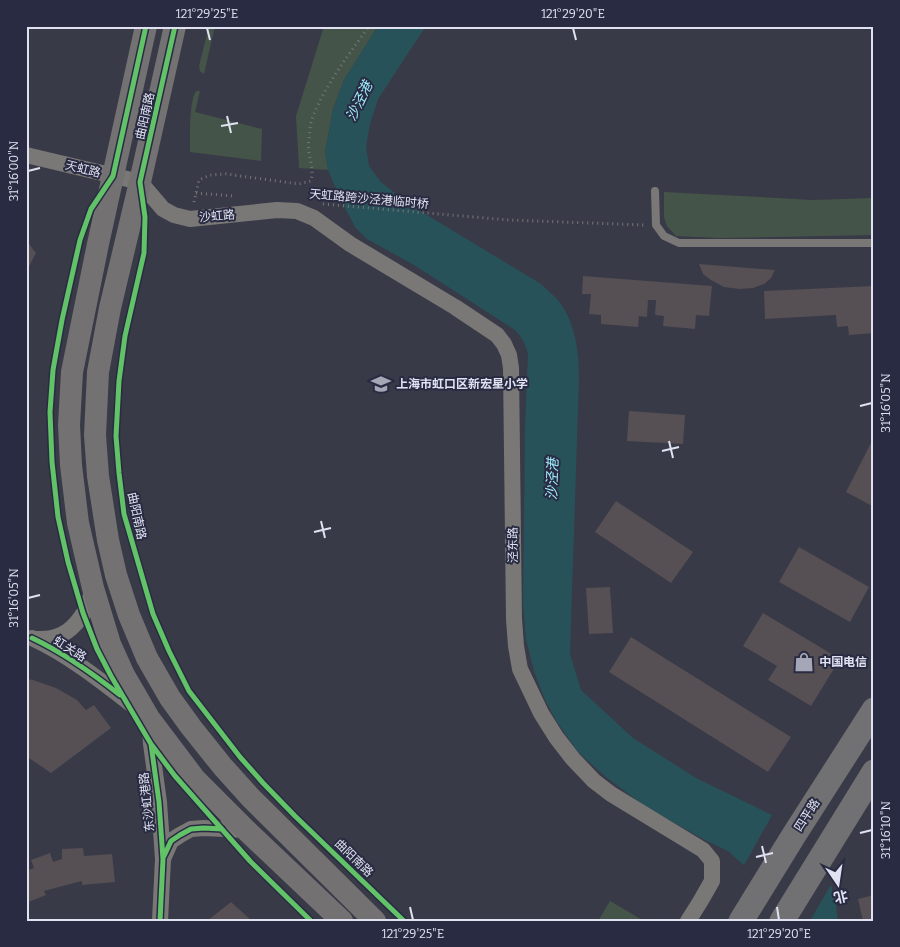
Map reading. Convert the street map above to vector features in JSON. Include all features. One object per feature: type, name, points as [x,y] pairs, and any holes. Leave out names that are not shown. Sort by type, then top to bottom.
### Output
[{"type":"main road","name":"曲阳南路","points":[[146,26],[72,372],[69,425],[71,465],[78,523],[93,588],[110,644],[124,675],[149,718],[195,779],[342,921]]},
{"type":"main road","name":"曲阳南路","points":[[175,26],[110,308],[98,372],[95,435],[98,476],[108,540],[116,575],[129,616],[147,658],[170,698],[191,727],[250,797],[375,921]]},
{"type":"main road","name":"四平路","points":[[741,921],[874,710]]},
{"type":"main road","points":[[784,919],[874,772]]},
{"type":"street","name":"天虹路","points":[[26,155],[140,182]]},
{"type":"street","name":"沙虹路","points":[[140,182],[163,209],[174,215],[190,219],[277,210]]},
{"type":"street","name":"泾东路","points":[[277,210],[297,211],[314,218],[350,244],[455,307],[497,335],[504,344],[509,355],[511,368],[514,619],[520,669],[541,714],[573,759],[594,781],[611,794],[703,850],[712,861],[712,881],[688,921]]},
{"type":"street","name":"虹关路","points":[[29,638],[56,638],[66,633],[76,624],[86,609],[93,588]]},
{"type":"street","name":"虹关路","points":[[29,638],[51,647],[100,679],[149,718]]},
{"type":"street","name":"东沙虹港路","points":[[149,718],[159,802],[163,859],[160,921]]},
{"type":"street","name":"东沙虹港路","points":[[163,859],[171,841],[180,834],[191,830],[204,828],[246,830]]},
{"type":"lane","points":[[656,191],[656,225],[664,236],[679,243],[874,243]]},
{"type":"path","points":[[190,219],[199,180],[210,175],[226,174],[299,184],[311,181],[313,172],[308,146],[312,121],[322,98],[337,72],[370,26]]},
{"type":"path","points":[[196,193],[238,197]]},
{"type":"shaded area","points":[[209,26],[215,26],[204,74],[200,71],[199,66]]},
{"type":"shaded area","points":[[324,26],[378,26],[344,80],[333,109],[325,153],[328,170],[299,168],[296,116]]},
{"type":"shaded area","points":[[196,91],[200,91],[195,112],[262,129],[261,161],[190,152],[191,111]]},
{"type":"shaded area","points":[[664,192],[813,200],[874,198],[874,235],[720,238],[676,236],[667,226],[664,217]]},
{"type":"shaded area","points":[[610,901],[644,921],[598,921]]},
{"type":"water","name":"沙泾港","points":[[378,26],[426,26],[378,99],[370,124],[366,147],[369,166],[381,182],[407,203],[541,284],[556,298],[572,325],[577,346],[579,378],[570,654],[581,690],[633,738],[696,778],[772,815],[813,851],[830,880],[838,921],[792,921],[769,888],[728,851],[643,805],[606,777],[578,752],[557,722],[545,700],[534,671],[526,639],[523,605],[525,427],[528,354],[525,344],[515,330],[414,265],[367,239],[355,227],[328,170],[325,153],[333,109],[344,80]]},
{"type":"pier","points":[[772,815],[784,822],[815,849],[833,881],[810,921],[789,921],[768,890],[743,867]]},
{"type":"building","points":[[26,240],[36,253],[26,272]]},
{"type":"building","points":[[699,264],[775,270],[771,278],[764,284],[753,288],[740,289],[724,287],[711,280],[703,274]]},
{"type":"building","points":[[583,276],[712,286],[709,316],[696,315],[695,329],[663,326],[664,316],[655,315],[656,300],[648,300],[647,317],[639,316],[638,327],[601,324],[601,315],[589,314],[591,294],[582,294]]},
{"type":"building","points":[[874,286],[874,333],[849,335],[848,326],[837,327],[836,315],[765,319],[764,291]]},
{"type":"building","points":[[629,411],[685,415],[683,444],[627,441]]},
{"type":"building","points":[[874,437],[874,507],[846,492]]},
{"type":"building","points":[[616,501],[693,552],[671,583],[595,532]]},
{"type":"building","points":[[799,547],[869,587],[850,622],[779,582]]},
{"type":"building","points":[[610,587],[613,633],[589,634],[586,588]]},
{"type":"building","name":"中国电信","points":[[763,613],[840,659],[811,706],[768,680],[777,666],[743,646]]},
{"type":"building","points":[[631,637],[791,737],[768,772],[609,672]]},
{"type":"building","points":[[26,679],[56,688],[77,700],[86,710],[94,705],[111,728],[51,773],[26,756]]},
{"type":"building","points":[[83,848],[84,856],[112,854],[115,882],[82,885],[82,881],[44,891],[46,895],[26,903],[26,871],[34,868],[31,860],[50,853],[53,862],[62,859],[62,849]]},
{"type":"building","points":[[874,893],[874,921],[863,921],[858,899]]},
{"type":"building","points":[[231,902],[252,921],[207,921]]},
{"type":"cycle path","points":[[146,26],[113,176],[91,209],[80,240],[53,370],[50,412],[52,462],[58,517],[68,562],[83,613],[97,649],[151,744],[175,776],[250,861],[311,921]]},
{"type":"cycle path","points":[[175,26],[140,182],[145,217],[144,253],[125,336],[119,381],[116,436],[124,514],[153,614],[189,691],[240,757],[263,783],[404,921]]},
{"type":"cycle path","points":[[32,638],[78,664],[120,695]]},
{"type":"cycle path","points":[[151,744],[159,802],[163,859],[160,921]]},
{"type":"cycle path","points":[[164,856],[171,841],[191,829],[222,829]]},
{"type":"place","name":"上海市虹口区新宏星小学","points":[[381,384]]},
{"type":"place","name":"中国电信","points":[[804,662]]}]
